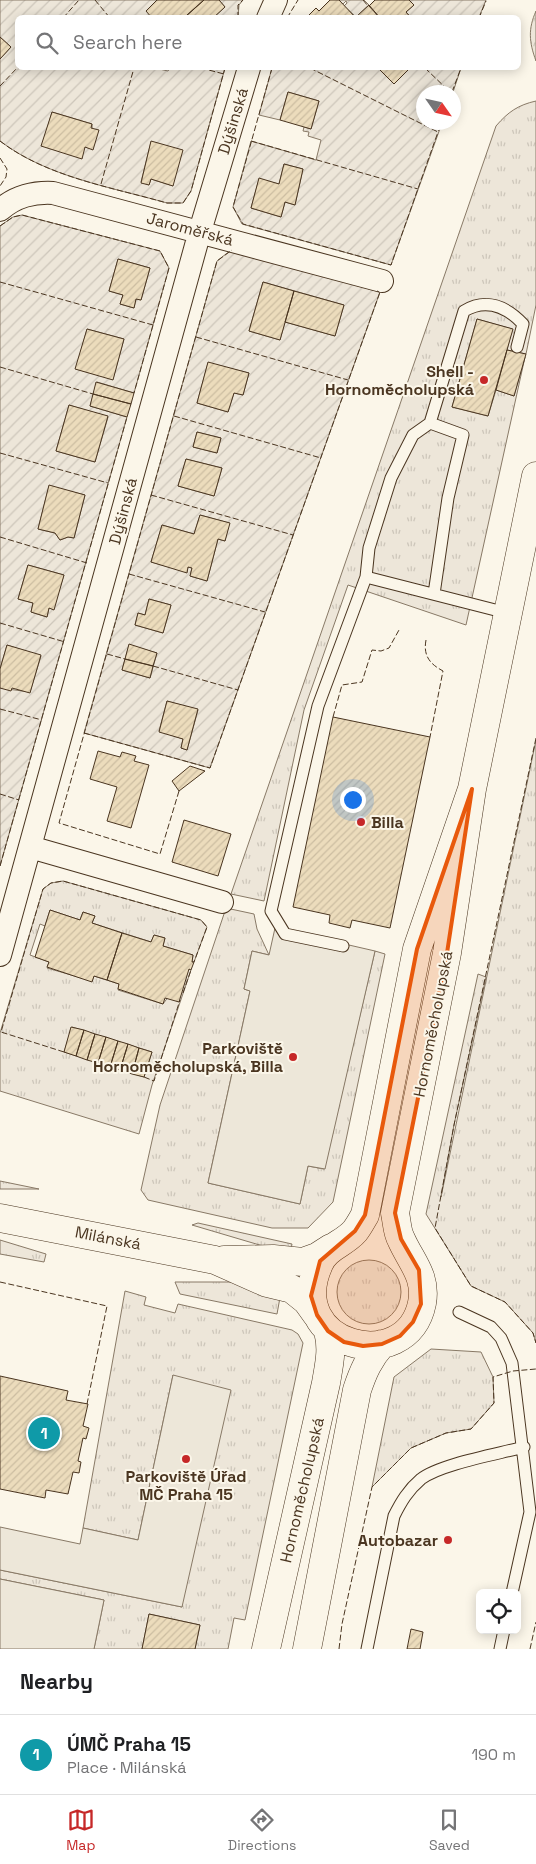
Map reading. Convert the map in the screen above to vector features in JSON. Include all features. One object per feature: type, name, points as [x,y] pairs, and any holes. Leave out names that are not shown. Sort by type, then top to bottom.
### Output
[{"type":"street","points":[[269,15],[276,0]]},
{"type":"street","name":"Dýšinská","points":[[0,955],[200,231],[249,70]]},
{"type":"street","name":"Jaroměřská","points":[[0,210],[9,202],[23,196],[38,192],[53,193],[382,281]]},
{"type":"street","name":"Hornoměcholupská","points":[[322,1323],[344,1342],[363,1346],[382,1344],[400,1336],[413,1322],[421,1304],[423,1287],[419,1270],[401,1239],[395,1213],[447,953],[472,789],[536,476]]},
{"type":"street","name":"Hornoměcholupská","points":[[266,1649],[330,1361],[331,1342],[311,1296],[313,1278],[320,1261],[355,1231],[365,1214],[417,949],[472,789]]},
{"type":"street","points":[[30,847],[222,902]]},
{"type":"street","name":"Milánská","points":[[0,1218],[216,1260],[273,1259],[303,1262],[316,1258],[339,1243]]},
{"type":"street","name":"Hornoměcholupská","points":[[339,1243],[363,1235],[381,1236],[397,1243],[410,1255]]},
{"type":"street","name":"Milánská","points":[[216,1260],[267,1283],[296,1292],[307,1301],[322,1323]]},
{"type":"street","name":"Hornoměcholupská","points":[[307,1649],[357,1390],[363,1371],[371,1356],[382,1344]]},
{"type":"lane","points":[[343,946],[285,934],[270,912],[318,706],[366,578],[369,548],[391,478],[414,436],[430,423],[464,311],[477,304],[497,306],[513,314],[523,324],[517,347]]},
{"type":"lane","points":[[430,423],[463,434],[448,498],[434,594]]},
{"type":"lane","points":[[366,578],[508,613]]},
{"type":"lane","points":[[459,1312],[482,1321],[491,1327],[501,1338],[512,1363],[524,1447],[530,1512],[513,1589]]},
{"type":"lane","points":[[366,1649],[394,1516],[404,1497],[422,1478],[442,1469],[524,1447]]},
{"type":"lane","points":[[500,1649],[503,1634]]},
{"type":"highlighted area","points":[[472,789],[447,953],[395,1213],[401,1239],[419,1270],[421,1304],[413,1322],[400,1336],[382,1344],[363,1346],[344,1342],[328,1331],[317,1315],[311,1296],[320,1261],[355,1231],[365,1215],[417,949]]},
{"type":"green space","points":[[0,0],[157,0],[153,15],[15,15],[15,70],[224,70],[191,191],[183,203],[167,203],[80,180],[38,164],[0,141],[0,59],[11,47],[0,37]],"holes":[[[52,112],[92,124],[93,149],[85,147],[42,146]],[[151,142],[173,186],[151,179],[149,185],[141,182]]]},
{"type":"green space","points":[[219,0],[243,0],[239,5],[238,15],[216,15],[225,7]]},
{"type":"green space","points":[[339,0],[364,0],[369,5],[360,15],[354,15],[344,6],[347,3],[346,1],[343,4]]},
{"type":"green space","points":[[409,0],[486,0],[480,15],[409,15],[406,12],[414,5]]},
{"type":"green space","points":[[536,11],[536,61],[530,36]]},
{"type":"green space","points":[[271,70],[391,70],[399,78],[408,70],[460,70],[455,85],[416,85],[416,130],[439,130],[391,265],[242,224],[233,207],[251,141],[316,160],[321,140],[308,136],[309,132],[303,131],[304,127],[311,129],[319,101],[288,92],[280,120],[259,115]],"holes":[[[284,164],[303,169],[295,205],[285,202],[281,217],[251,208],[259,179],[279,184]]]},
{"type":"green space","points":[[536,101],[536,305],[526,354],[507,350],[512,329],[477,319],[452,407],[488,416],[496,390],[514,396],[525,357],[466,625],[348,585],[304,710],[264,901],[231,894],[496,126],[514,110]]},
{"type":"green space","points":[[22,215],[160,251],[169,268],[134,393],[97,382],[90,406],[127,417],[0,866],[0,688],[30,692],[41,656],[7,645],[0,669],[0,226],[13,217]],"holes":[[[118,259],[150,268],[141,300],[136,299],[134,308],[120,304],[123,295],[109,291]],[[87,329],[124,339],[113,379],[76,369]],[[69,405],[108,417],[95,462],[56,451]],[[49,486],[85,495],[74,538],[68,537],[60,540],[55,533],[38,529]],[[28,565],[64,575],[53,609],[49,608],[47,617],[31,612],[33,603],[18,599]]]},
{"type":"green space","points":[[231,250],[380,292],[210,768],[84,733],[217,261]],"holes":[[[263,282],[344,305],[335,336],[285,322],[280,340],[249,331]],[[208,363],[249,373],[243,395],[234,393],[228,412],[197,403]],[[197,432],[221,438],[217,453],[193,447]],[[186,459],[222,468],[214,496],[178,486]],[[200,515],[229,523],[225,541],[218,539],[207,581],[190,576],[192,568],[188,567],[187,572],[151,562],[162,525],[194,534]],[[149,599],[171,605],[163,633],[135,625],[138,613],[145,615]],[[129,645],[157,653],[150,678],[122,670]],[[167,701],[198,710],[187,750],[181,748],[183,739],[159,731]]]},
{"type":"green space","points":[[536,740],[536,1343],[533,1333],[505,1302],[471,1286],[426,1214],[478,974],[486,977],[454,1125],[441,1197]]},
{"type":"green space","points":[[63,881],[201,920],[207,927],[194,962],[192,962],[193,955],[163,946],[165,938],[154,935],[151,942],[92,923],[95,916],[83,912],[80,920],[50,910],[45,926],[40,924],[30,955],[49,962],[47,968],[92,981],[94,976],[119,984],[118,990],[163,1004],[189,969],[191,970],[152,1085],[139,1134],[0,1091],[0,1033],[43,889],[51,883]],"holes":[[[72,1027],[152,1052],[144,1077],[64,1052]]]},
{"type":"green space","points":[[226,908],[254,914],[257,929],[269,955],[252,951],[244,989],[250,991],[208,1183],[300,1204],[308,1166],[324,1169],[375,951],[385,954],[333,1202],[308,1228],[272,1228],[148,1200],[141,1190],[160,1105]]},
{"type":"green space","points":[[0,1181],[39,1189],[0,1189]]},
{"type":"green space","points":[[198,1223],[292,1244],[290,1254],[192,1225]]},
{"type":"green space","points":[[0,1240],[46,1254],[44,1262],[0,1254]]},
{"type":"green space","points":[[363,1260],[375,1260],[392,1269],[399,1280],[401,1292],[399,1304],[392,1315],[375,1324],[363,1324],[351,1319],[342,1310],[337,1298],[337,1286],[342,1274],[351,1265]]},
{"type":"green space","points":[[175,1282],[231,1282],[281,1292],[277,1314],[180,1294]]},
{"type":"green space","points":[[125,1291],[146,1297],[144,1305],[175,1313],[178,1304],[292,1330],[298,1334],[303,1343],[245,1620],[234,1618],[228,1649],[195,1649],[200,1625],[149,1614],[142,1649],[94,1649],[104,1600],[0,1579],[0,1570],[182,1607],[173,1375],[138,1540],[83,1528]]},
{"type":"green space","points":[[431,1349],[481,1352],[493,1377],[494,1403],[471,1429],[446,1433],[411,1448],[372,1487],[394,1377]]},
{"type":"shaded area","name":"Parkoviště Hornoměcholupská, Billa","points":[[275,928],[375,951],[325,1169],[308,1166],[300,1204],[208,1183],[250,991],[244,989],[252,951],[269,955]]},
{"type":"shaded area","name":"Parkoviště Úřad MČ Praha 15","points":[[173,1375],[231,1390],[182,1607],[0,1570],[0,1527],[80,1544],[83,1528],[138,1540]]},
{"type":"shaded area","points":[[0,1579],[104,1600],[94,1649],[0,1649]]},
{"type":"building","points":[[157,0],[204,0],[187,15],[149,15],[146,11]]},
{"type":"building","points":[[204,0],[219,0],[225,7],[216,15],[187,15]]},
{"type":"building","points":[[330,0],[339,0],[353,15],[309,15],[316,8],[319,11]]},
{"type":"building","points":[[375,0],[409,0],[414,5],[406,12],[408,15],[377,15],[369,6]]},
{"type":"building","points":[[369,5],[377,15],[358,15]]},
{"type":"building","points":[[0,37],[11,47],[0,59]]},
{"type":"building","points":[[380,70],[408,70],[394,84]]},
{"type":"building","points":[[288,92],[319,101],[311,129],[280,120]]},
{"type":"building","points":[[52,112],[92,124],[91,128],[99,130],[93,150],[85,147],[82,159],[41,146]]},
{"type":"building","points":[[151,141],[183,150],[173,186],[151,179],[149,185],[141,183]]},
{"type":"building","points":[[284,164],[303,169],[295,205],[285,202],[281,217],[251,208],[259,178],[279,184]]},
{"type":"building","points":[[118,259],[150,268],[141,300],[136,299],[134,308],[120,304],[123,295],[109,291]]},
{"type":"building","points":[[263,282],[294,291],[280,340],[249,331]]},
{"type":"building","points":[[294,291],[344,305],[335,336],[285,322]]},
{"type":"building","points":[[477,319],[513,329],[488,416],[452,407]]},
{"type":"building","points":[[87,329],[124,339],[113,380],[75,369]]},
{"type":"building","points":[[507,350],[526,354],[514,396],[496,390]]},
{"type":"building","points":[[208,362],[249,373],[243,395],[234,393],[228,412],[197,403]]},
{"type":"building","points":[[96,382],[134,393],[131,404],[93,394]]},
{"type":"building","points":[[93,394],[131,404],[127,417],[90,406]]},
{"type":"building","points":[[69,405],[108,416],[95,462],[56,451]]},
{"type":"building","points":[[197,432],[221,438],[217,453],[193,447]]},
{"type":"building","points":[[186,459],[222,468],[214,496],[178,486]]},
{"type":"building","points":[[49,485],[85,495],[74,538],[68,537],[60,540],[55,533],[38,529]]},
{"type":"building","points":[[200,515],[230,523],[225,541],[218,539],[207,581],[190,576],[192,568],[188,567],[187,573],[151,562],[162,525],[194,534]]},
{"type":"building","points":[[28,565],[64,575],[54,610],[49,608],[47,617],[31,612],[33,603],[18,599]]},
{"type":"building","points":[[149,599],[171,605],[163,633],[135,625],[138,613],[145,615]]},
{"type":"building","points":[[129,644],[157,653],[153,666],[125,659]]},
{"type":"building","points":[[7,645],[41,655],[30,693],[12,688],[11,691],[0,688],[0,669]]},
{"type":"building","points":[[125,659],[153,666],[150,678],[122,670]]},
{"type":"building","points":[[167,701],[198,709],[187,750],[181,748],[183,739],[159,732]]},
{"type":"building","name":"Billa","points":[[333,717],[430,737],[390,928],[352,920],[350,928],[329,923],[330,915],[293,907]]},
{"type":"building","points":[[98,751],[120,757],[122,752],[136,756],[134,761],[149,765],[131,828],[107,821],[117,787],[90,779]]},
{"type":"building","points":[[190,766],[205,771],[179,791],[172,781]]},
{"type":"building","points":[[184,820],[231,834],[218,876],[172,862]]},
{"type":"building","points":[[50,910],[80,920],[83,912],[95,916],[92,923],[122,933],[107,980],[94,976],[92,982],[47,967],[49,962],[35,957]]},
{"type":"building","points":[[122,933],[151,942],[154,935],[165,938],[163,946],[193,955],[192,962],[194,962],[191,970],[189,969],[179,1002],[165,998],[163,1004],[118,989],[119,984],[107,980]]},
{"type":"building","points":[[71,1027],[84,1030],[76,1056],[64,1052]]},
{"type":"building","points":[[84,1030],[95,1034],[87,1060],[76,1056]]},
{"type":"building","points":[[95,1034],[106,1037],[98,1063],[87,1060]]},
{"type":"building","points":[[106,1037],[118,1041],[110,1067],[98,1063]]},
{"type":"building","points":[[118,1041],[128,1044],[120,1070],[110,1067]]},
{"type":"building","points":[[128,1044],[139,1048],[132,1074],[120,1070]]},
{"type":"building","points":[[139,1048],[152,1052],[144,1077],[132,1074]]},
{"type":"building","points":[[0,1376],[68,1391],[66,1400],[88,1404],[83,1426],[89,1428],[86,1439],[83,1438],[78,1461],[81,1462],[79,1473],[73,1472],[68,1494],[46,1490],[45,1498],[0,1489]]},
{"type":"building","points":[[149,1614],[200,1625],[195,1649],[142,1649]]},
{"type":"building","points":[[411,1629],[423,1632],[420,1649],[407,1649]]},
{"type":"fence","points":[[66,15],[79,0]]},
{"type":"fence","points":[[95,0],[108,15]]},
{"type":"fence","points":[[238,15],[238,5],[243,0]]},
{"type":"fence","points":[[289,15],[298,0]]},
{"type":"fence","points":[[363,0],[368,6]]},
{"type":"fence","points":[[480,15],[486,1]]},
{"type":"fence","points":[[0,86],[15,70]]},
{"type":"fence","points":[[101,184],[133,70]]},
{"type":"fence","points":[[209,70],[224,74]]},
{"type":"fence","points":[[0,141],[38,164],[80,180],[167,203],[183,203],[191,191],[224,70]]},
{"type":"fence","points":[[271,70],[233,207],[243,224],[391,265],[438,132]]},
{"type":"fence","points":[[314,70],[416,121]]},
{"type":"fence","points":[[427,70],[443,85]]},
{"type":"fence","points":[[455,85],[460,70]]},
{"type":"fence","points":[[434,130],[438,132],[439,130]]},
{"type":"fence","points":[[251,141],[418,189]]},
{"type":"fence","points":[[0,158],[7,169],[6,177],[0,186]]},
{"type":"fence","points":[[0,226],[13,217],[22,215],[160,251],[169,268],[134,393]]},
{"type":"fence","points":[[179,791],[160,854],[59,823],[217,261],[232,250]]},
{"type":"fence","points":[[0,282],[153,325]]},
{"type":"fence","points":[[84,733],[210,768],[380,292],[377,291]]},
{"type":"fence","points":[[196,337],[348,380]]},
{"type":"fence","points":[[0,367],[93,394]]},
{"type":"fence","points":[[174,416],[321,458]]},
{"type":"fence","points":[[0,866],[127,417]]},
{"type":"fence","points":[[0,453],[108,483]]},
{"type":"fence","points":[[151,495],[293,535]]},
{"type":"fence","points":[[0,537],[87,563]]},
{"type":"fence","points":[[129,574],[265,612]]},
{"type":"fence","points":[[0,623],[65,642]]},
{"type":"fence","points":[[333,717],[342,685],[362,682],[372,650],[381,651],[389,648],[399,630]]},
{"type":"fence","points":[[426,640],[425,646],[428,659],[443,671],[430,737]]},
{"type":"fence","points":[[107,654],[125,659]]},
{"type":"fence","points":[[153,666],[238,690]]},
{"type":"fence","points":[[0,709],[42,720]]},
{"type":"fence","points":[[536,738],[454,1125],[435,1228],[471,1286],[505,1302],[533,1333],[536,1343]]},
{"type":"fence","points":[[0,794],[19,800]]},
{"type":"fence","points":[[64,1052],[1,1032],[43,889],[51,883],[63,881],[201,920],[207,927],[194,962]]},
{"type":"fence","points":[[183,993],[191,970]]},
{"type":"fence","points":[[144,1077],[154,1081],[180,1000]]},
{"type":"fence","points":[[0,1282],[107,1306],[87,1404]]},
{"type":"fence","points":[[339,1649],[342,1624],[372,1487],[411,1448],[446,1433],[471,1429],[494,1403],[493,1377],[513,1371],[536,1369]]},
{"type":"fence","points":[[530,1649],[536,1622]]},
{"type":"place","name":"Shell - Hornoměcholupská","points":[[484,380]]},
{"type":"place","name":"Billa","points":[[361,822]]},
{"type":"place","name":"Parkoviště Hornoměcholupská, Billa","points":[[293,1057]]},
{"type":"place","name":"ÚMČ Praha 15","points":[[44,1433]]},
{"type":"place","name":"Parkoviště Úřad MČ Praha 15","points":[[186,1459]]},
{"type":"place","name":"Autobazar","points":[[448,1540]]}]
